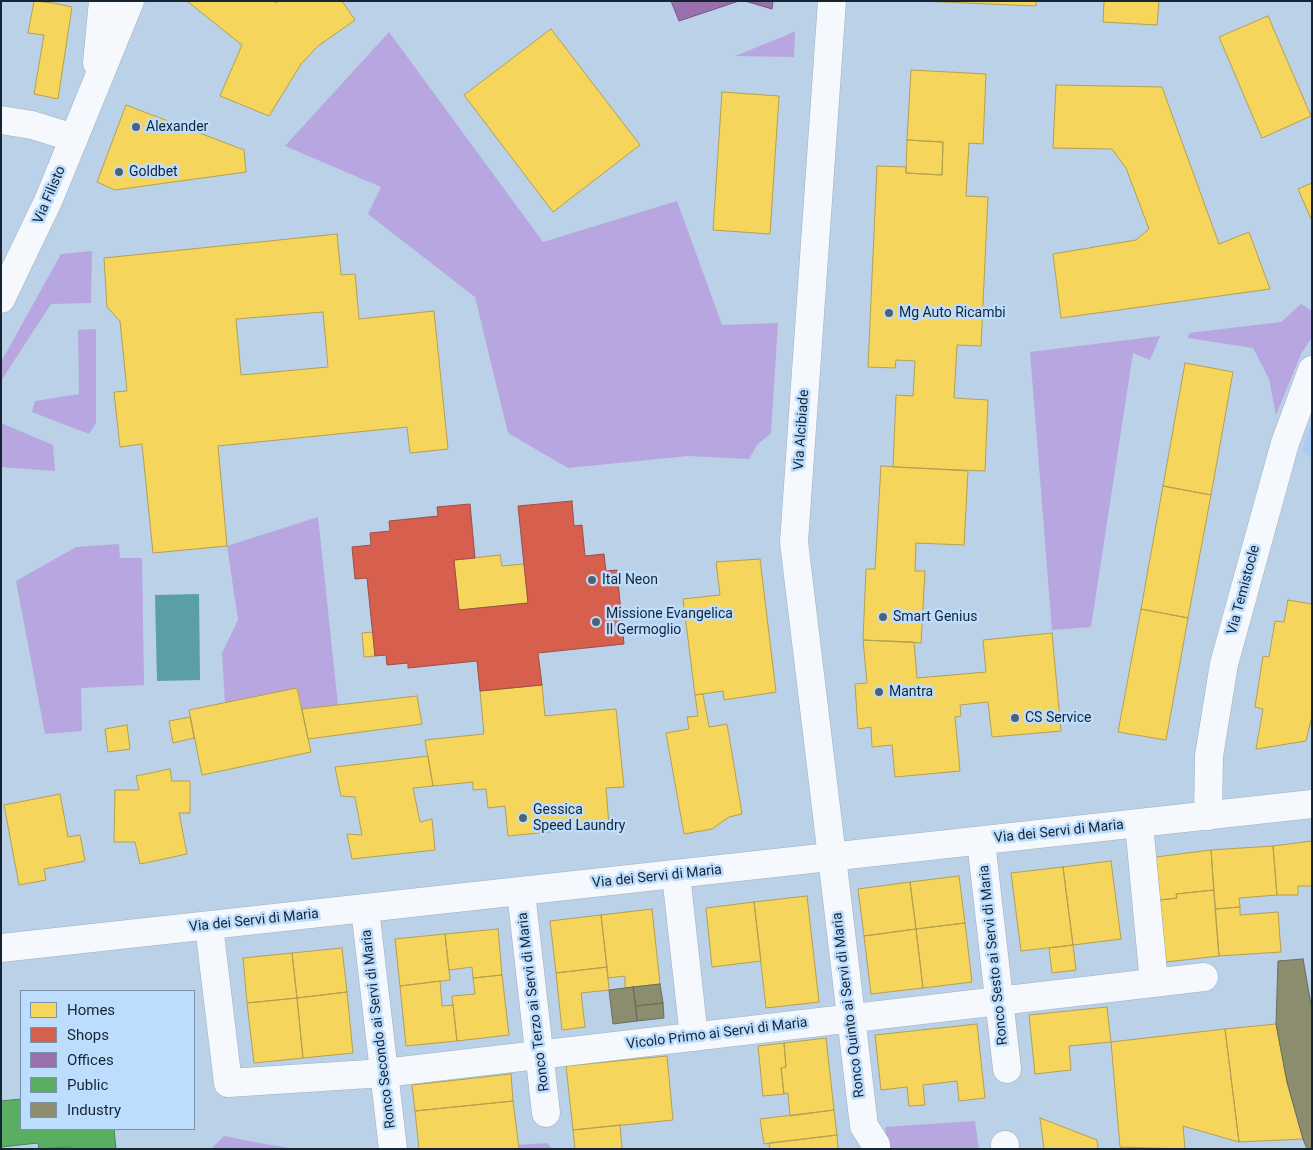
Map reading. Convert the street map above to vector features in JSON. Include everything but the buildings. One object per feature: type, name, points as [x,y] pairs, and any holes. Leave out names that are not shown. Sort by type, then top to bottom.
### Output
[{"type":"street","points":[[95,89],[98,35],[103,1]]},
{"type":"street","name":"Via Filisto","points":[[1,299],[49,199],[130,1]]},
{"type":"street","name":"Via Alcibiade","points":[[832,1],[794,542],[832,858]]},
{"type":"street","points":[[1,120],[32,125],[74,138]]},
{"type":"street","name":"Via Temistocle","points":[[1208,816],[1210,756],[1224,664],[1285,443],[1312,370]]},
{"type":"street","name":"Via dei Servi di Maria","points":[[1,948],[1312,804]]},
{"type":"street","points":[[1139,824],[1154,983]]},
{"type":"street","name":"Ronco Sesto ai Servi di Maria","points":[[981,841],[1006,1069]]},
{"type":"street","name":"Ronco Quinto ai Servi di Maria","points":[[832,858],[864,1126],[876,1144],[876,1149]]},
{"type":"street","points":[[676,875],[694,1037]]},
{"type":"street","name":"Ronco Terzo ai Servi di Maria","points":[[521,892],[546,1113]]},
{"type":"street","name":"Ronco Secondo ai Servi di Maria","points":[[366,909],[393,1149]]},
{"type":"street","name":"Vicolo Primo ai Servi di Maria","points":[[209,926],[228,1083],[384,1073],[1204,977]]},
{"type":"shaded area","points":[[795,31],[794,57],[735,56],[787,35]]},
{"type":"shaded area","points":[[389,32],[543,242],[677,201],[722,325],[778,323],[771,433],[757,445],[749,459],[688,456],[568,468],[508,433],[475,297],[368,214],[381,187],[285,146]]},
{"type":"shaded area","points":[[92,251],[91,303],[51,304],[1,381],[1,362],[61,254]]},
{"type":"shaded area","points":[[1301,304],[1312,311],[1312,337],[1301,354],[1276,415],[1269,379],[1253,348],[1188,338],[1189,333],[1281,322]]},
{"type":"shaded area","points":[[96,329],[96,423],[89,434],[32,412],[35,401],[79,394],[78,330]]},
{"type":"shaded area","points":[[1160,336],[1150,360],[1133,353],[1091,627],[1052,630],[1030,352]]},
{"type":"shaded area","points":[[1312,422],[1312,459],[1302,450]]},
{"type":"shaded area","points":[[1,423],[53,445],[55,471],[1,467]]},
{"type":"shaded area","points":[[318,517],[338,705],[302,709],[297,688],[225,703],[222,653],[238,620],[227,546]]},
{"type":"shaded area","points":[[119,544],[120,558],[142,558],[144,685],[81,688],[82,731],[45,734],[16,581],[76,547]]},
{"type":"shaded area","points":[[199,594],[200,680],[157,681],[155,595]]},
{"type":"shaded area","points":[[975,1121],[979,1149],[888,1149],[885,1127]]},
{"type":"shaded area","points":[[224,1136],[254,1142],[295,1149],[211,1149]]},
{"type":"shaded area","points":[[547,1143],[552,1149],[519,1149],[518,1145]]},
{"type":"place","name":"Alexander","points":[[136,127]]},
{"type":"place","name":"Goldbet","points":[[119,172]]},
{"type":"place","name":"Mg Auto Ricambi","points":[[889,313]]},
{"type":"place","name":"Ital Neon","points":[[592,580]]},
{"type":"place","name":"Smart Genius","points":[[883,617]]},
{"type":"place","name":"Missione Evangelica Il Germoglio","points":[[596,622]]},
{"type":"place","name":"Mantra","points":[[879,692]]},
{"type":"place","name":"CS Service","points":[[1015,718]]},
{"type":"place","name":"Gessica Speed Laundry","points":[[523,818]]}]
